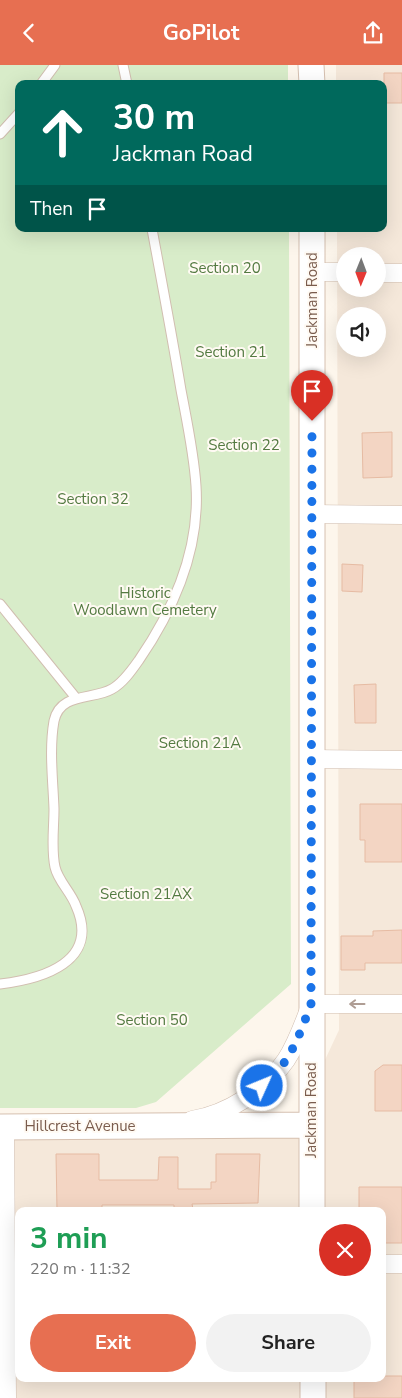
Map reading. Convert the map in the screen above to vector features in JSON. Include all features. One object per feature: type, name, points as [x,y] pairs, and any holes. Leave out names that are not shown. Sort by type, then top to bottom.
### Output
[{"type":"street","points":[[312,65],[312,80]]},
{"type":"street","name":"Jackman Road","points":[[312,232],[312,1207]]},
{"type":"street","points":[[313,272],[336,273]]},
{"type":"street","points":[[386,273],[402,273]]},
{"type":"street","points":[[312,514],[402,515]]},
{"type":"street","points":[[312,759],[402,760]]},
{"type":"street","points":[[311,1004],[402,1004]]},
{"type":"street","name":"Hillcrest Avenue","points":[[160,1126],[204,1118],[224,1109],[271,1079],[286,1060],[299,1036],[311,1004]]},
{"type":"street","name":"Hillcrest Avenue","points":[[2,1127],[311,1125]]},
{"type":"street","points":[[2,1127],[7,1398]]},
{"type":"street","points":[[386,1264],[402,1264]]},
{"type":"street","points":[[313,1382],[313,1398]]},
{"type":"lane","points":[[44,80],[55,65]]},
{"type":"lane","points":[[124,65],[126,80]]},
{"type":"lane","points":[[0,134],[15,117]]},
{"type":"lane","points":[[0,984],[32,979],[58,969],[68,962],[80,939],[80,917],[55,868],[55,717],[61,707],[76,698],[112,689],[123,680],[139,661],[171,606],[189,556],[196,507],[195,467],[153,232]]},
{"type":"lane","points":[[0,604],[76,698]]},
{"type":"shaded area","points":[[336,65],[402,65],[402,1398],[0,1398],[0,1128],[294,1126],[339,1030],[337,357],[386,357],[386,307],[337,307],[337,297],[386,297],[386,247],[337,247],[337,232],[387,232],[387,80],[336,80]]},
{"type":"green space","name":"Historic Woodlawn Cemetery","points":[[0,65],[288,65],[288,80],[15,80],[15,232],[289,232],[291,984],[156,1102],[136,1108],[0,1108]]},
{"type":"building","points":[[384,73],[402,73],[402,103],[387,103],[387,80],[384,80]]},
{"type":"building","points":[[392,432],[392,477],[363,478],[362,433]]},
{"type":"building","points":[[342,564],[363,565],[362,592],[342,591]]},
{"type":"building","points":[[376,684],[376,723],[355,723],[354,685]]},
{"type":"building","points":[[360,804],[402,804],[402,862],[365,862],[365,840],[360,840]]},
{"type":"building","points":[[402,930],[402,963],[365,963],[365,970],[341,970],[341,936],[373,936],[373,931]]},
{"type":"building","points":[[383,1065],[402,1065],[402,1111],[375,1111],[375,1071]]},
{"type":"building","points":[[56,1154],[99,1154],[99,1180],[158,1180],[159,1157],[178,1157],[178,1189],[211,1189],[211,1182],[216,1182],[216,1154],[260,1154],[258,1203],[192,1204],[193,1207],[174,1207],[174,1205],[102,1205],[102,1207],[57,1207]]},
{"type":"building","points":[[359,1187],[402,1187],[402,1243],[386,1243],[386,1207],[359,1207]]},
{"type":"building","points":[[386,1376],[402,1376],[402,1398],[354,1398],[354,1382],[386,1382]]},
{"type":"route","points":[[262,1086],[271,1079],[286,1060],[299,1036],[311,1004],[312,421]]},
{"type":"park label","name":"Section 20","points":[[225,268]]},
{"type":"park label","name":"Section 21","points":[[231,352]]},
{"type":"park label","name":"Section 22","points":[[244,445]]},
{"type":"park label","name":"Section 32","points":[[93,499]]},
{"type":"park label","name":"Section 21A","points":[[200,743]]},
{"type":"park label","name":"Section 21AX","points":[[146,894]]},
{"type":"park label","name":"Section 50","points":[[152,1020]]}]
